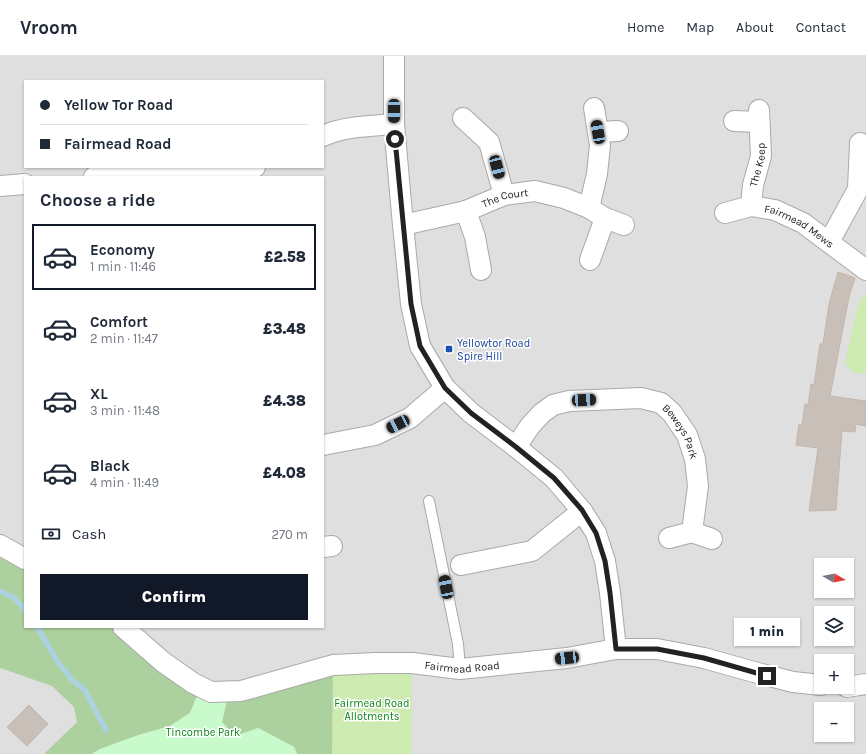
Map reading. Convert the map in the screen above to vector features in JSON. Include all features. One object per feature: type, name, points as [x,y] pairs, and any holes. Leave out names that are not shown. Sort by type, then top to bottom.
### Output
[{"type":"street","points":[[394,56],[394,124],[403,225],[411,304],[420,346],[445,388],[471,413],[554,478],[582,510],[596,533],[605,561],[616,649]]},
{"type":"street","points":[[590,260],[597,213],[597,174],[600,145],[594,108]]},
{"type":"street","name":"The Keep","points":[[734,121],[759,116],[761,156],[753,185],[751,206]]},
{"type":"street","points":[[463,118],[489,142],[504,195]]},
{"type":"street","points":[[324,136],[354,128],[394,124]]},
{"type":"street","points":[[598,132],[618,131]]},
{"type":"street","points":[[829,242],[858,189],[860,143]]},
{"type":"street","points":[[103,176],[121,174],[204,176],[253,171]]},
{"type":"street","points":[[0,186],[24,184]]},
{"type":"street","name":"The Court","points":[[403,225],[466,211],[504,195],[535,192],[564,198],[624,225]]},
{"type":"street","name":"Fairmead Mews","points":[[725,213],[751,206],[775,210],[803,222],[866,270]]},
{"type":"street","points":[[466,211],[475,236],[481,270]]},
{"type":"street","points":[[324,445],[375,435],[410,418],[445,388]]},
{"type":"street","name":"Beweys Park","points":[[516,447],[530,426],[542,413],[553,406],[569,401],[641,398],[661,403],[672,413],[687,435],[695,459],[698,486],[692,532]]},
{"type":"street","points":[[461,565],[532,551],[582,510]]},
{"type":"street","points":[[669,538],[692,532],[712,539]]},
{"type":"street","points":[[0,546],[24,558]]},
{"type":"street","name":"Fairmead Road","points":[[124,628],[163,662],[193,683],[211,692],[241,692],[333,665],[412,663],[460,669],[567,658],[616,649],[657,649],[704,658],[793,682],[814,684]]},
{"type":"street","points":[[854,686],[866,684]]},
{"type":"lane","points":[[429,501],[458,644],[460,669]]},
{"type":"shaded area","points":[[0,56],[866,56],[866,754],[0,754]]},
{"type":"green space","points":[[864,294],[866,294],[866,374],[854,373],[845,364],[857,308]]},
{"type":"green space","points":[[0,546],[24,559],[24,628],[121,628],[201,687],[190,713],[170,726],[136,736],[100,749],[92,754],[44,754],[77,722],[74,707],[52,686],[0,668]]},
{"type":"green space","name":"Fairmead Road Allotments","points":[[412,663],[412,754],[332,754],[333,665]]},
{"type":"green space","points":[[333,665],[332,754],[297,754],[294,747],[258,728],[235,736],[222,722],[229,691]]},
{"type":"green space","name":"Tincombe Park","points":[[201,687],[229,691],[222,722],[235,736],[258,728],[294,747],[297,754],[92,754],[100,749],[139,735],[170,726],[190,713]]},
{"type":"building","points":[[838,272],[855,278],[849,297],[830,396],[866,401],[866,426],[856,424],[855,432],[842,431],[836,510],[809,511],[818,448],[796,445],[799,424],[802,425],[805,404],[808,405],[811,384],[814,385],[820,344],[823,344],[829,304]]},
{"type":"building","points":[[29,705],[48,724],[27,746],[7,727]]},
{"type":"waterway","points":[[0,591],[14,598],[24,609]]},
{"type":"waterway","points":[[38,628],[58,662],[72,680],[85,690],[106,730]]},
{"type":"place","name":"Yellowtor Road Spire Hill","points":[[449,349]]},
{"type":"route","points":[[395,139],[411,304],[420,346],[445,388],[471,413],[554,478],[582,510],[596,533],[605,561],[616,649],[657,649],[704,658],[767,676]]}]
